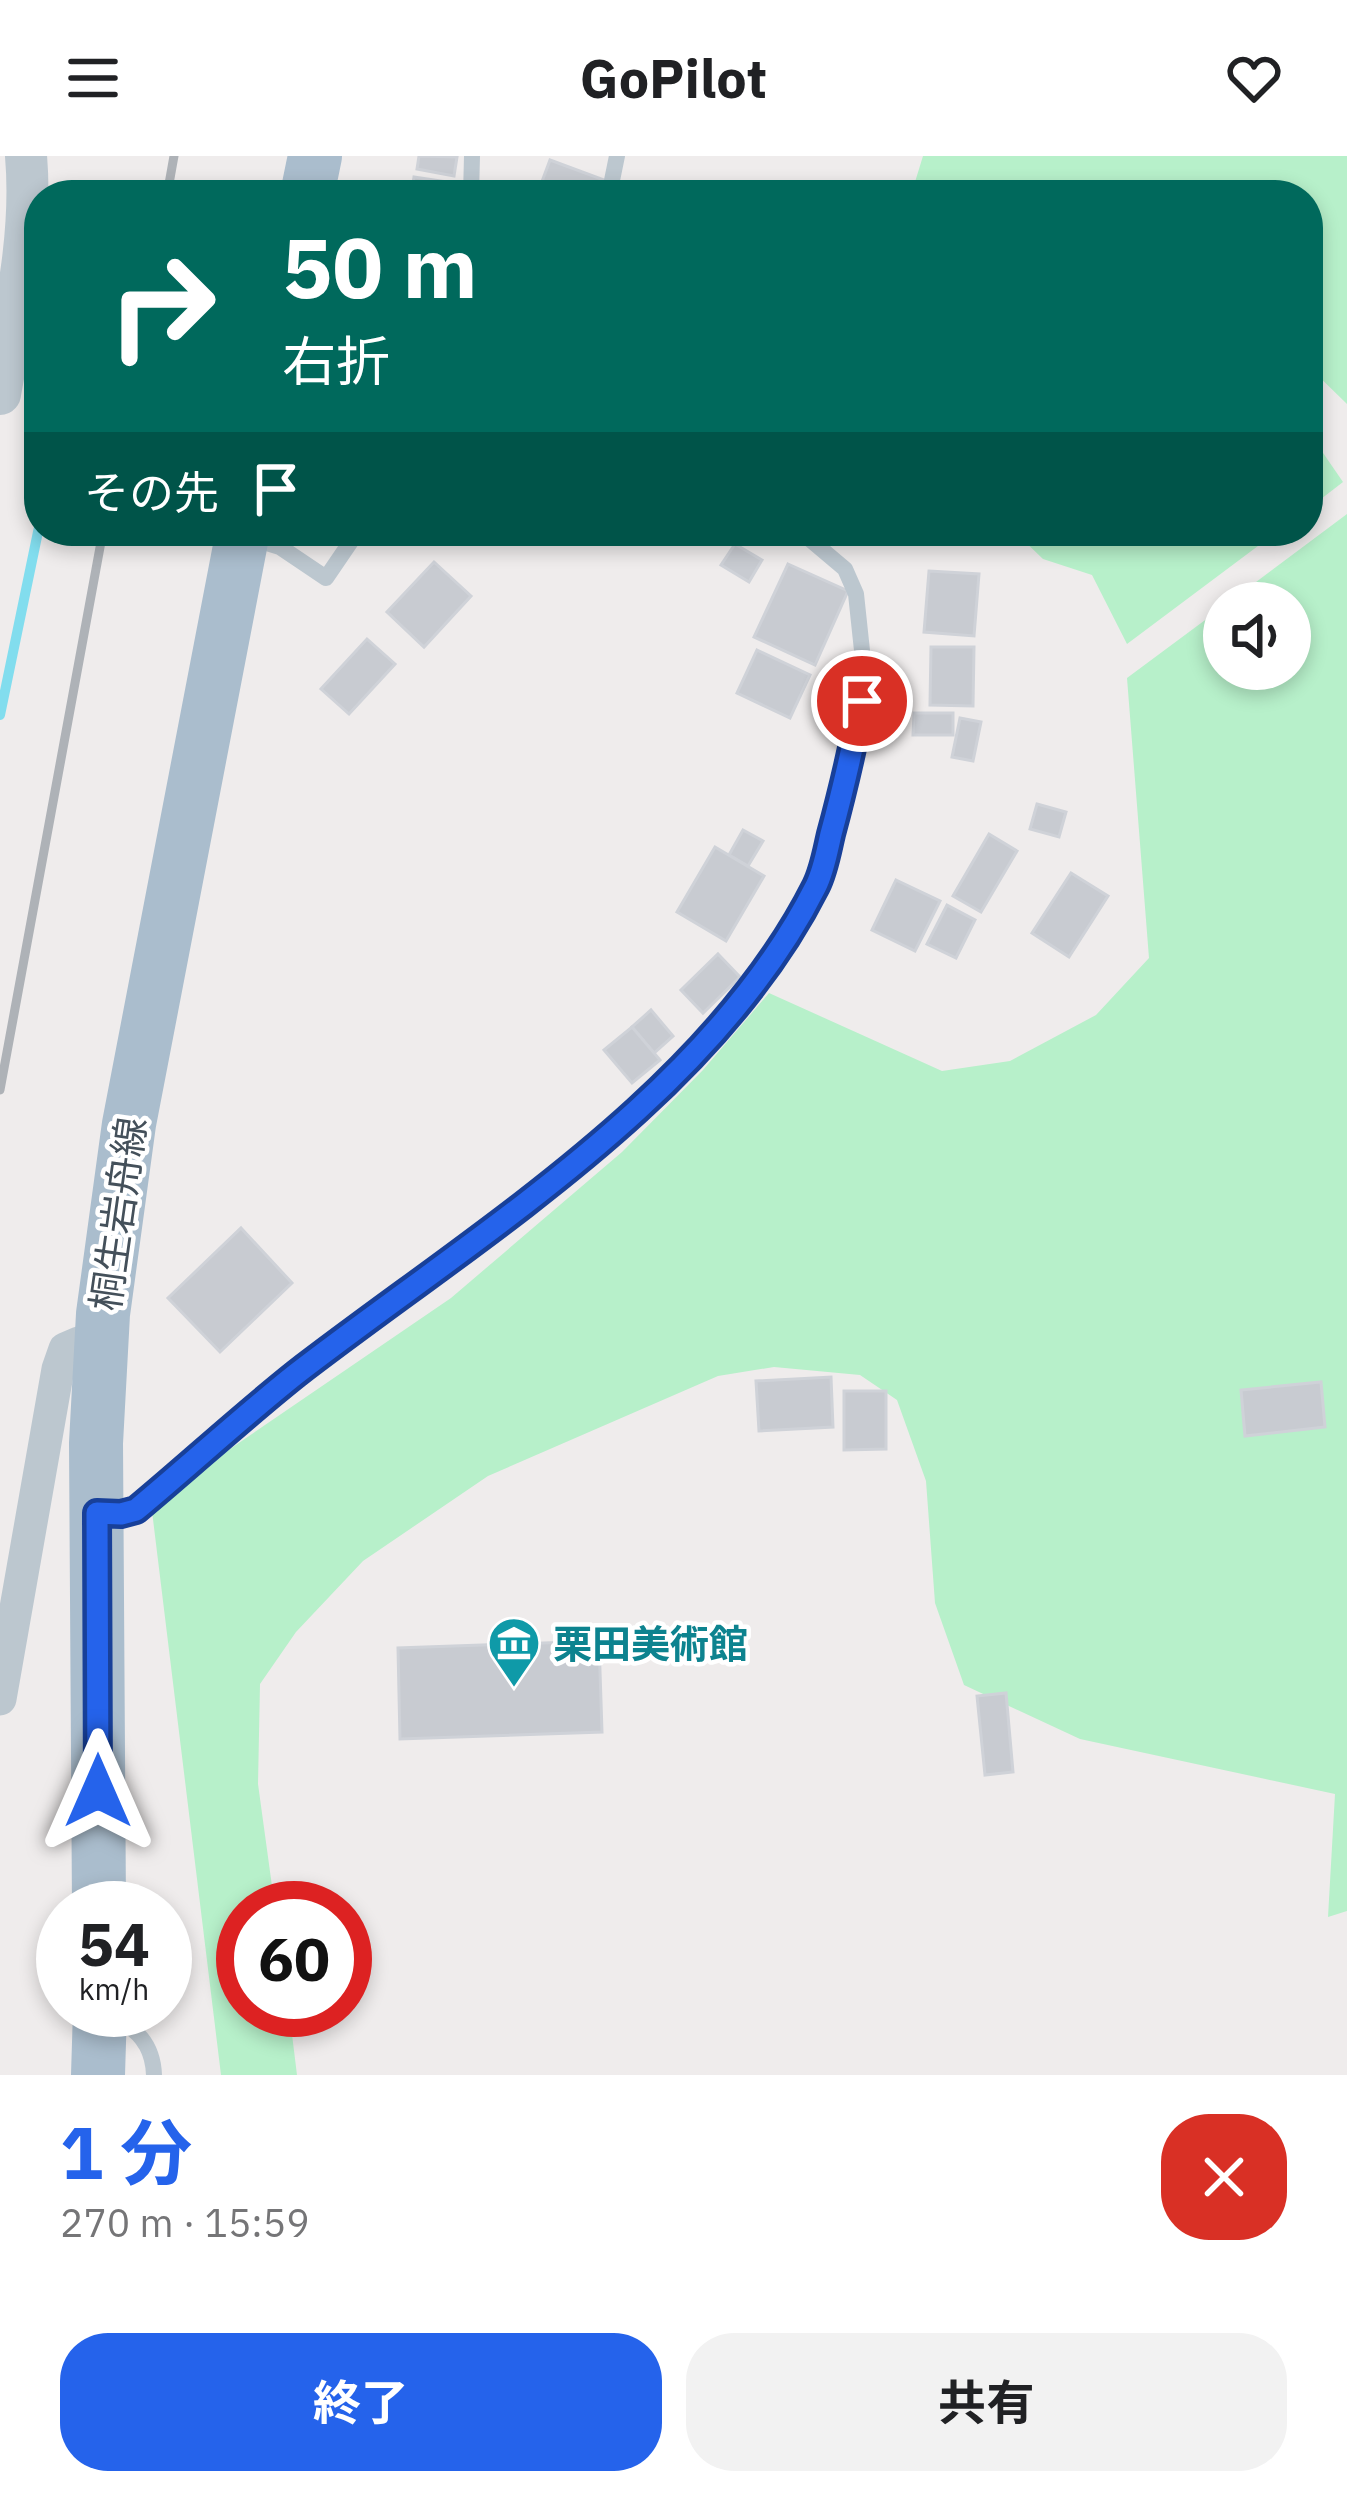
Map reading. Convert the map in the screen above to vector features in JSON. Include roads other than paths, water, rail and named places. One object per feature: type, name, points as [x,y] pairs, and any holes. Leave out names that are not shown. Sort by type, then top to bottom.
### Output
[{"type":"main road","name":"桐生岩舟線","points":[[99,1881],[97,1513],[109,1258],[240,546]]},
{"type":"main road","points":[[98,2075],[99,2037]]},
{"type":"street","points":[[0,394],[24,247]]},
{"type":"street","points":[[0,1699],[58,1369],[65,1349],[79,1343],[102,1343]]},
{"type":"lane","points":[[277,546],[326,578],[348,546]]},
{"type":"lane","points":[[97,1513],[136,1510],[294,1376],[487,1232],[624,1120],[689,1060],[790,935],[819,880],[862,701],[856,594],[845,569],[818,546]]},
{"type":"lane","points":[[142,2037],[147,2042],[154,2075]]},
{"type":"waterway","points":[[0,715],[35,546]]},
{"type":"railway","points":[[170,180],[174,156]]},
{"type":"railway","points":[[0,1090],[100,546]]},
{"type":"place","name":"栗田美術館","points":[[514,1689]]}]
